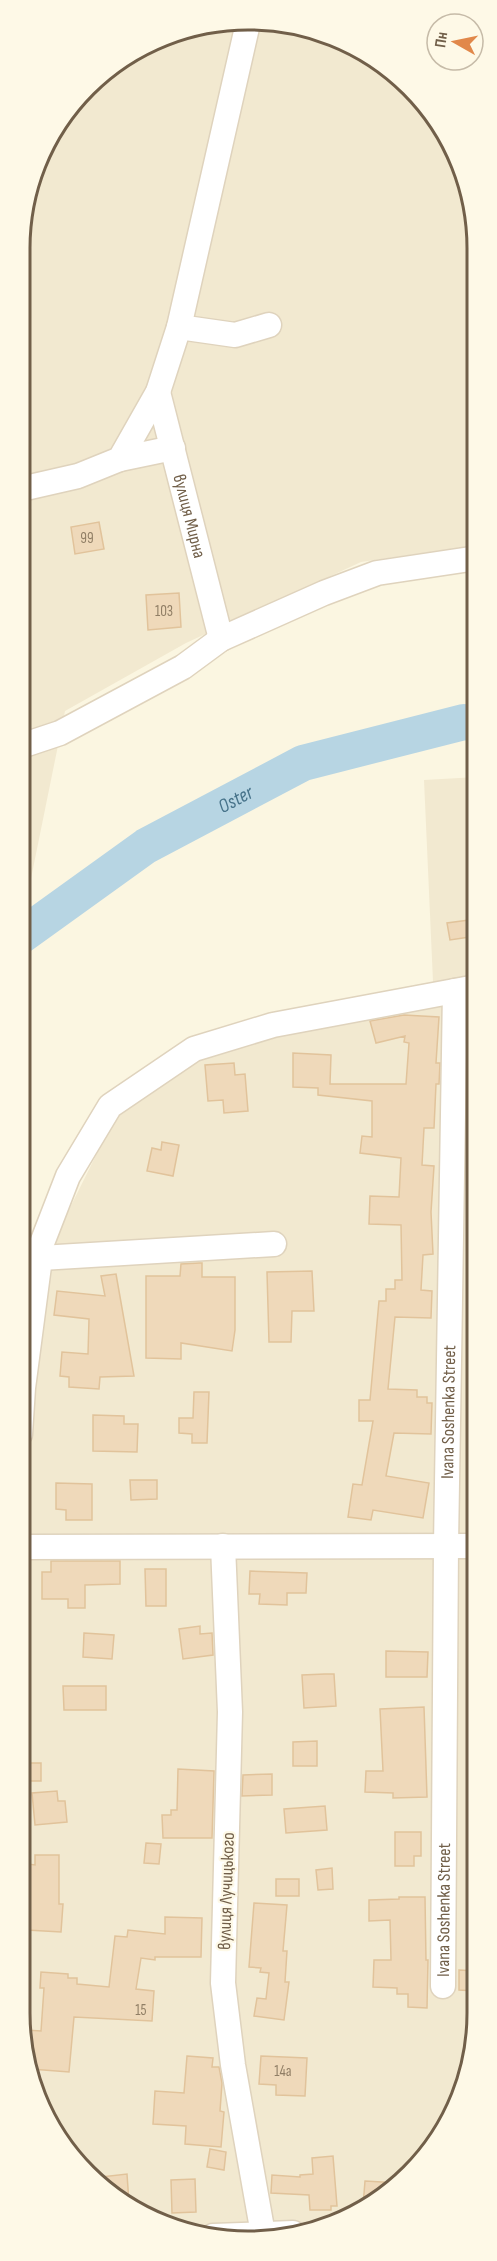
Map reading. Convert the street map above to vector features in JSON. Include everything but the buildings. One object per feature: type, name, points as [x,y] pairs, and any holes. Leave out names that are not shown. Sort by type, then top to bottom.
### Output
[{"type":"street","points":[[120,459],[158,392],[179,327],[246,30]]},
{"type":"street","points":[[179,327],[235,335],[269,325]]},
{"type":"street","name":"вулиця Мирна","points":[[158,392],[221,639]]},
{"type":"street","points":[[30,487],[78,476],[120,459],[173,448]]},
{"type":"street","points":[[30,743],[60,733],[183,667],[221,639],[324,593],[377,573],[467,560]]},
{"type":"street","name":"Ivana Soshenka Street","points":[[30,1337],[42,1243],[68,1176],[110,1106],[194,1049],[273,1025],[466,989],[447,1545],[443,1986]]},
{"type":"street","points":[[41,1258],[274,1244]]},
{"type":"street","name":"вулиця Лучицького","points":[[223,1546],[230,1712],[223,1983],[233,2065],[262,2231]]},
{"type":"street","points":[[30,1547],[467,1546]]},
{"type":"shaded area","points":[[234,30],[263,30],[305,37],[332,47],[358,59],[382,75],[413,104],[438,139],[460,192],[467,234],[467,546],[361,562],[186,643],[65,711],[30,883],[30,234],[37,192],[47,165],[59,139],[75,115],[104,84],[139,59],[165,47],[206,34]]},
{"type":"shaded area","points":[[467,778],[467,2027],[460,2069],[438,2122],[413,2157],[393,2177],[358,2202],[305,2224],[264,2231],[234,2231],[192,2224],[165,2214],[139,2202],[104,2177],[75,2146],[59,2122],[42,2083],[34,2055],[30,2027],[30,1437],[50,1248],[116,1115],[203,1053],[434,1004],[424,780]]},
{"type":"waterway","name":"Oster","points":[[30,930],[146,846],[303,763],[467,722]]}]
